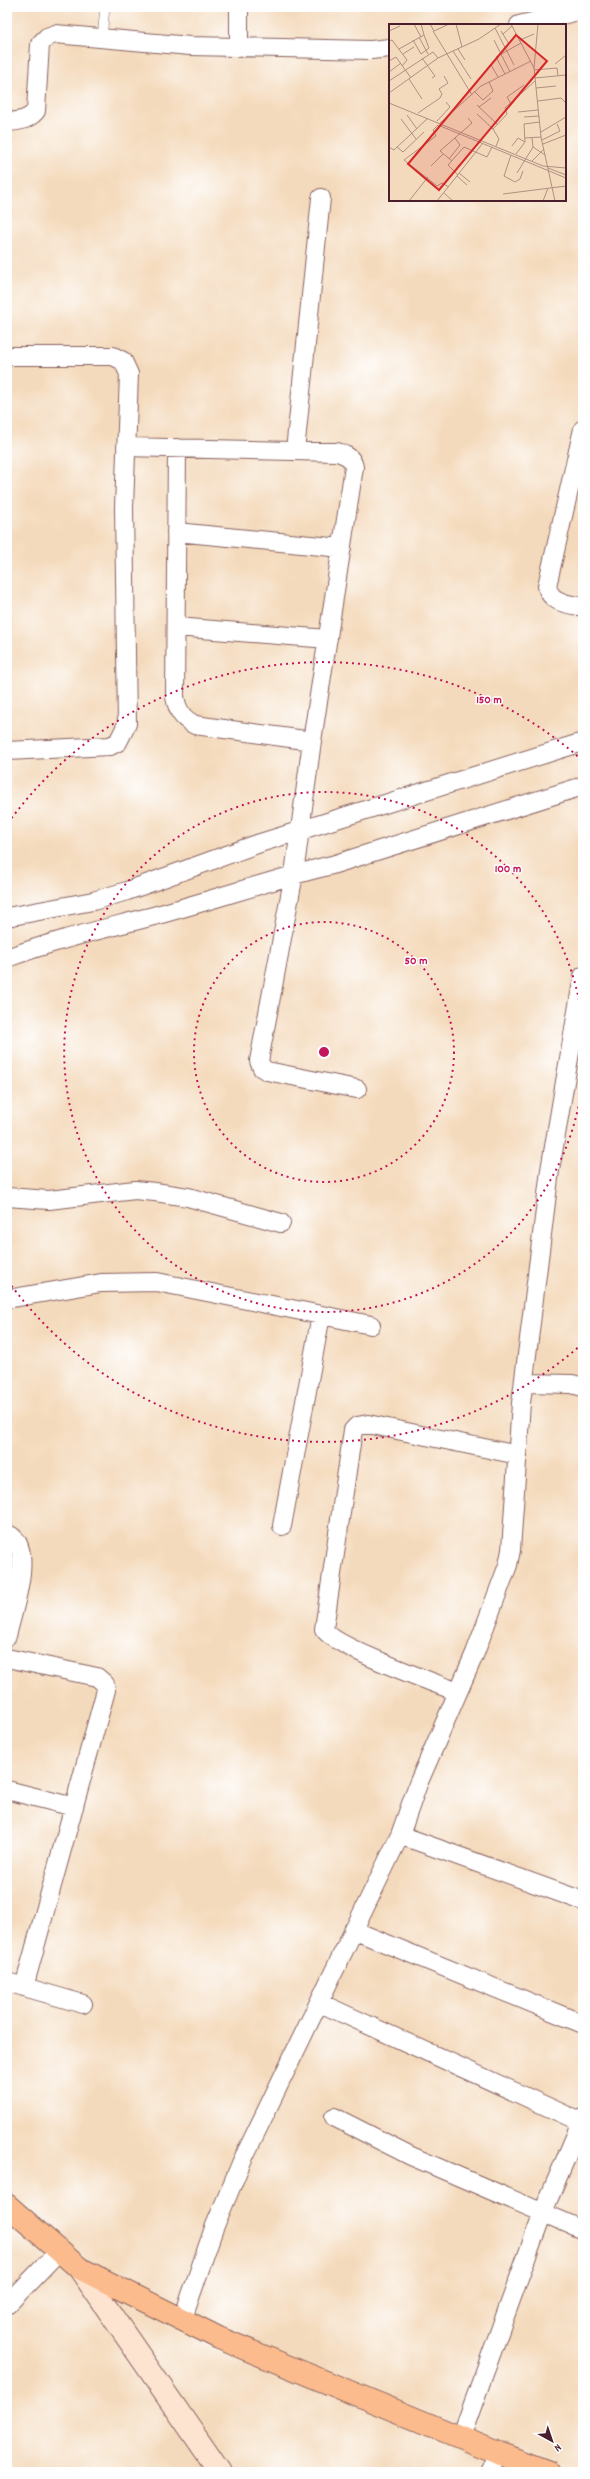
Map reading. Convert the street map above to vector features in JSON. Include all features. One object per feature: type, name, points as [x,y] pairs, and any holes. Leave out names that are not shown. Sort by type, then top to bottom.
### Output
[{"type":"main road","points":[[7,2205],[79,2268],[182,2320],[219,2338],[461,2437],[494,2463],[549,2472]]},
{"type":"street","points":[[239,7],[239,48]]},
{"type":"street","points":[[523,24],[583,10]]},
{"type":"street","points":[[7,122],[23,121],[30,118],[36,111],[40,44],[47,37],[65,33],[190,46],[371,50],[389,48]]},
{"type":"street","points":[[295,452],[321,198]]},
{"type":"street","points":[[7,356],[112,356],[123,361],[129,374],[124,507],[128,724],[124,734],[118,742],[110,746],[7,751]]},
{"type":"street","points":[[583,429],[547,586],[548,593],[556,601],[583,608]]},
{"type":"street","points":[[126,447],[337,452],[346,454],[353,461],[354,467],[312,741],[297,852],[259,1062],[262,1068],[267,1071],[357,1088]]},
{"type":"street","points":[[177,448],[175,698],[183,718],[195,725],[312,741]]},
{"type":"street","points":[[176,532],[342,548]]},
{"type":"street","points":[[176,627],[328,639]]},
{"type":"street","points":[[7,958],[63,938],[168,912],[297,852],[411,795],[583,742]]},
{"type":"street","points":[[7,917],[93,901],[127,892],[260,843],[297,852],[332,865],[583,786]]},
{"type":"street","points":[[182,2320],[214,2228],[242,2161],[277,2086],[320,2003],[353,1930],[400,1835],[418,1784],[458,1692],[508,1565],[513,1534],[524,1383],[550,1170],[583,976]]},
{"type":"street","points":[[7,1197],[49,1200],[135,1190],[188,1198],[281,1223]]},
{"type":"street","points":[[7,1299],[101,1283],[157,1282],[371,1325]]},
{"type":"street","points":[[282,1526],[321,1315]]},
{"type":"street","points":[[524,1383],[572,1384],[583,1387]]},
{"type":"street","points":[[458,1692],[332,1639],[324,1629],[353,1430],[362,1424],[368,1424],[518,1455]]},
{"type":"street","points":[[7,1534],[16,1541],[22,1552],[22,1570],[7,1636]]},
{"type":"street","points":[[7,1658],[97,1677],[105,1684],[106,1690],[24,1986]]},
{"type":"street","points":[[7,1790],[74,1807]]},
{"type":"street","points":[[400,1835],[583,1900]]},
{"type":"street","points":[[353,1930],[583,2024]]},
{"type":"street","points":[[7,1982],[83,2004]]},
{"type":"street","points":[[320,2003],[582,2121],[542,2212],[461,2437]]},
{"type":"street","points":[[334,2117],[411,2156],[583,2230]]},
{"type":"street","points":[[7,2305],[59,2251]]},
{"type":"street","points":[[79,2268],[220,2472]]},
{"type":"lane","points":[[102,38],[105,7]]}]
